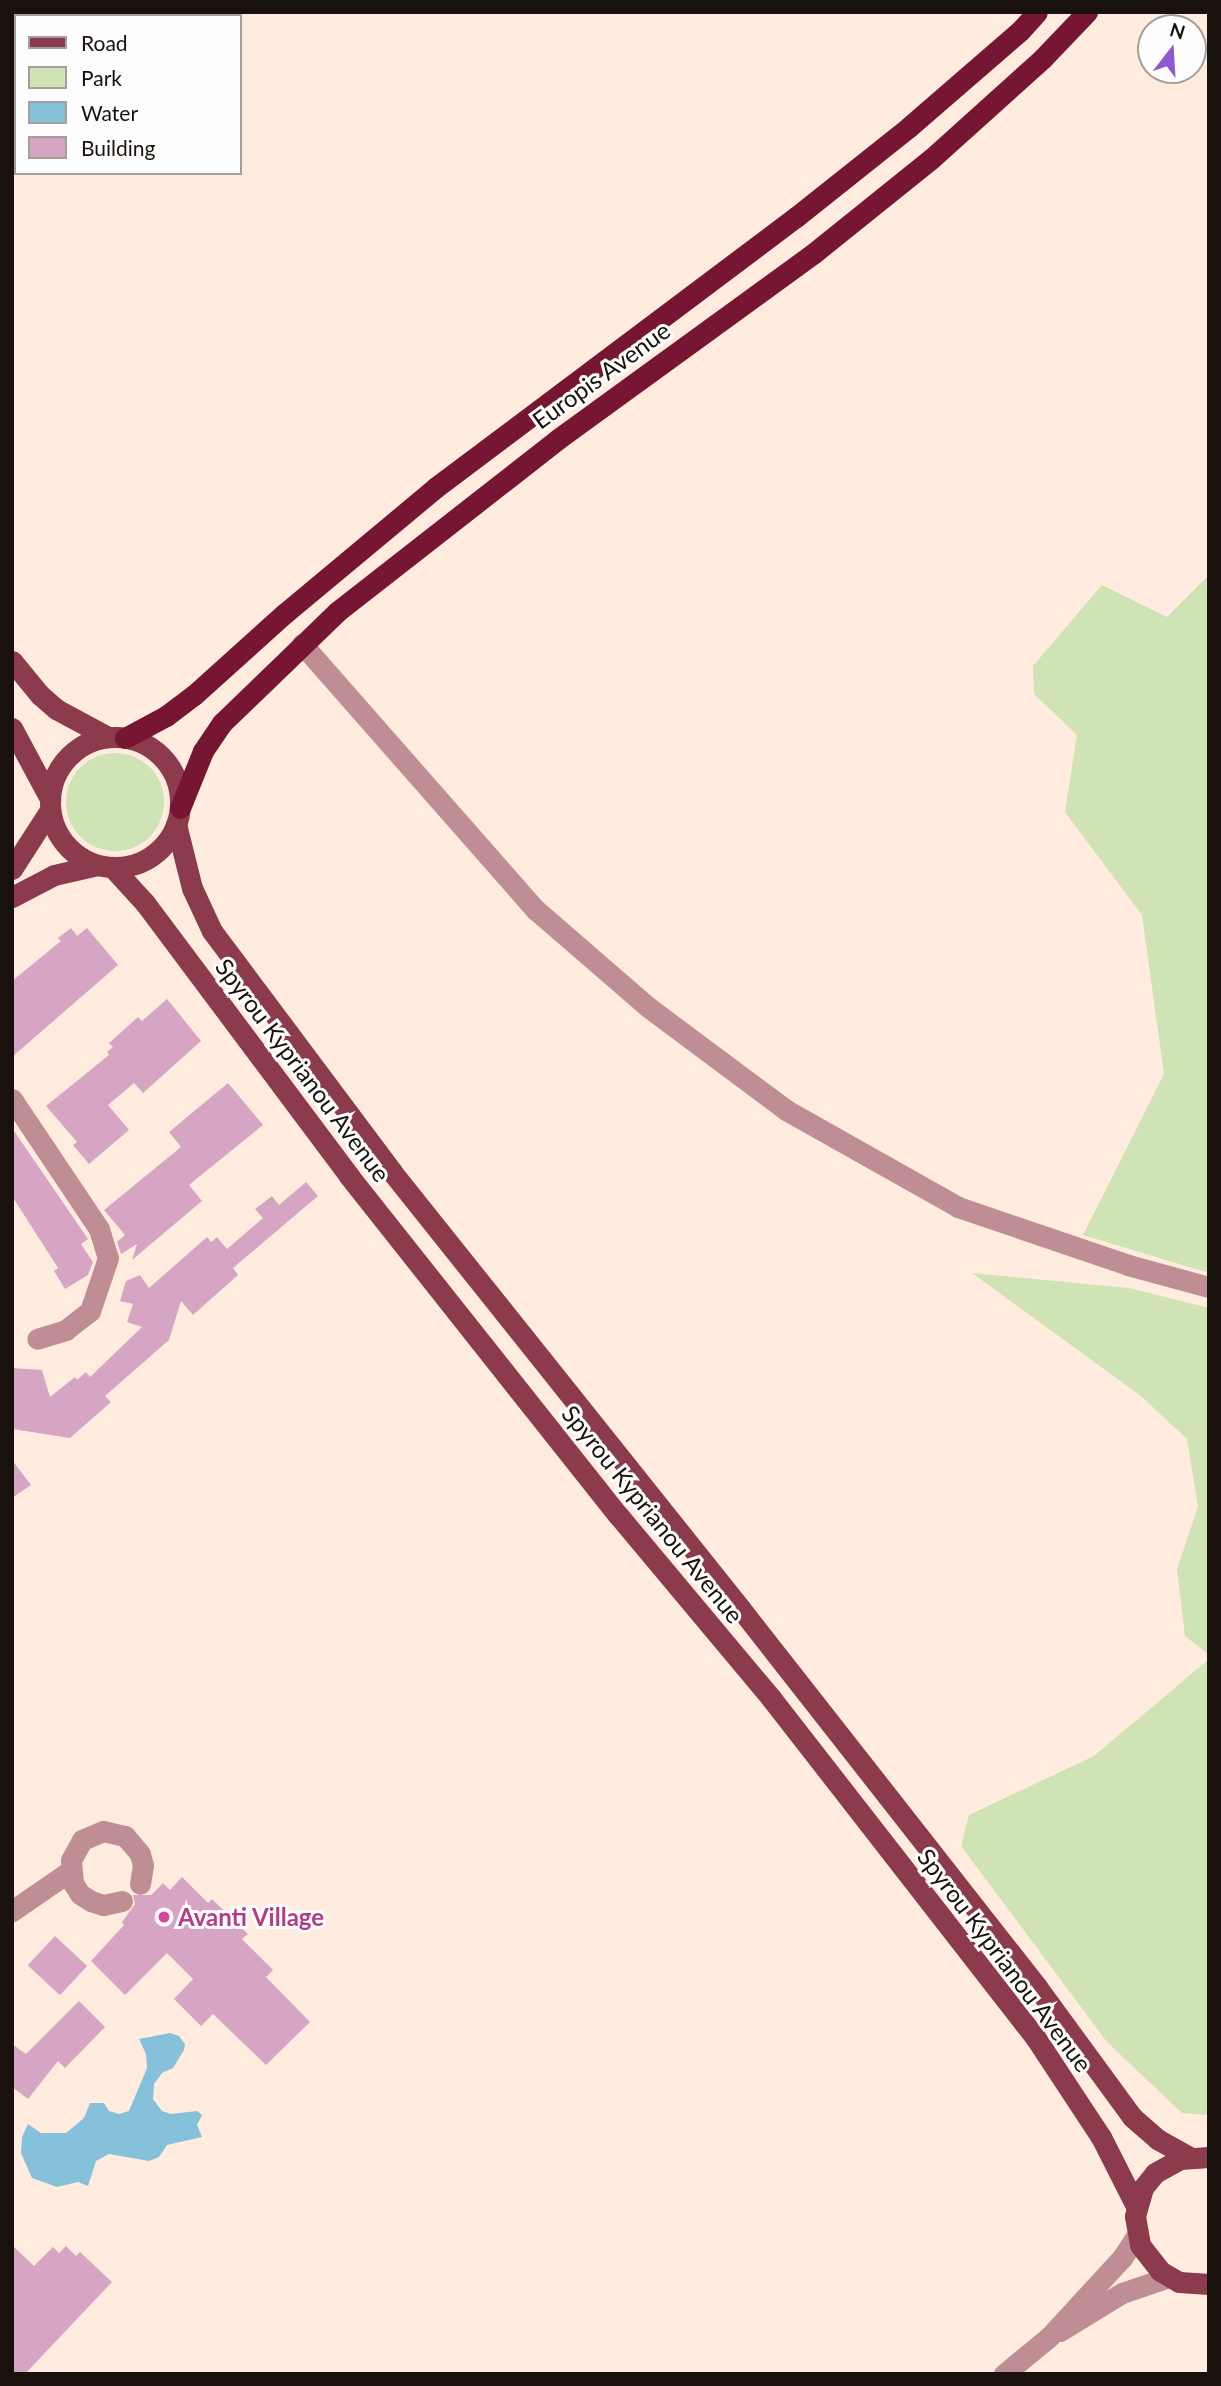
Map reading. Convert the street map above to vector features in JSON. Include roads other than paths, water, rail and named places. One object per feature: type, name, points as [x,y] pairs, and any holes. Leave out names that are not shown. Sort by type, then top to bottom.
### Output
[{"type":"highway","name":"Europis Avenue","points":[[116,737],[166,716],[194,695],[284,614],[435,488],[796,218],[909,127],[1020,31],[1037,12]]},
{"type":"highway","name":"Europis Avenue","points":[[178,816],[203,751],[222,723],[338,611],[475,502],[814,253],[920,167],[1043,58],[1087,12]]},
{"type":"main road","points":[[12,661],[40,695],[56,709],[116,737],[155,750],[175,776],[178,816],[167,842],[151,856],[133,865],[105,866],[54,875],[12,897]]},
{"type":"main road","points":[[12,728],[50,804],[53,822],[66,845],[86,861],[105,866]]},
{"type":"main road","points":[[12,869],[50,804],[58,770],[67,757],[86,744],[116,737]]},
{"type":"main road","name":"Spyrou Kyprianou Avenue","points":[[178,816],[192,888],[212,931],[392,1172],[1037,1987],[1132,2117],[1150,2134],[1199,2157]]},
{"type":"main road","name":"Spyrou Kyprianou Avenue","points":[[105,866],[145,903],[349,1176],[618,1515],[771,1698],[1028,2028],[1101,2137],[1136,2206]]},
{"type":"main road","points":[[1199,2157],[1171,2162],[1155,2173],[1143,2188],[1136,2206],[1137,2235],[1152,2264],[1169,2277],[1190,2284],[1209,2284]]},
{"type":"street","points":[[302,645],[536,910],[648,1007],[786,1110],[958,1207],[1128,1265],[1209,1287]]},
{"type":"street","points":[[12,1099],[99,1229],[108,1258],[90,1311],[66,1330],[37,1339]]},
{"type":"street","points":[[121,1901],[103,1905],[80,1894],[70,1871],[75,1849],[82,1840],[92,1834],[115,1832],[125,1836],[140,1854],[143,1865],[140,1884]]},
{"type":"street","points":[[12,1911],[70,1871]]},
{"type":"street","points":[[1004,2374],[1049,2337],[1122,2258],[1137,2235]]},
{"type":"street","points":[[1049,2337],[1122,2293],[1169,2277]]},
{"type":"water","points":[[170,2033],[179,2036],[185,2044],[184,2050],[173,2068],[162,2073],[154,2084],[153,2099],[162,2111],[171,2114],[197,2111],[202,2115],[197,2125],[202,2137],[167,2145],[159,2157],[149,2161],[109,2154],[96,2161],[88,2186],[78,2182],[57,2187],[32,2178],[21,2153],[22,2137],[28,2124],[41,2133],[66,2133],[84,2118],[90,2103],[104,2103],[109,2111],[119,2114],[129,2111],[147,2068],[146,2054],[139,2039]]},
{"type":"place","name":"Avanti Village","points":[[164,1917]]}]
